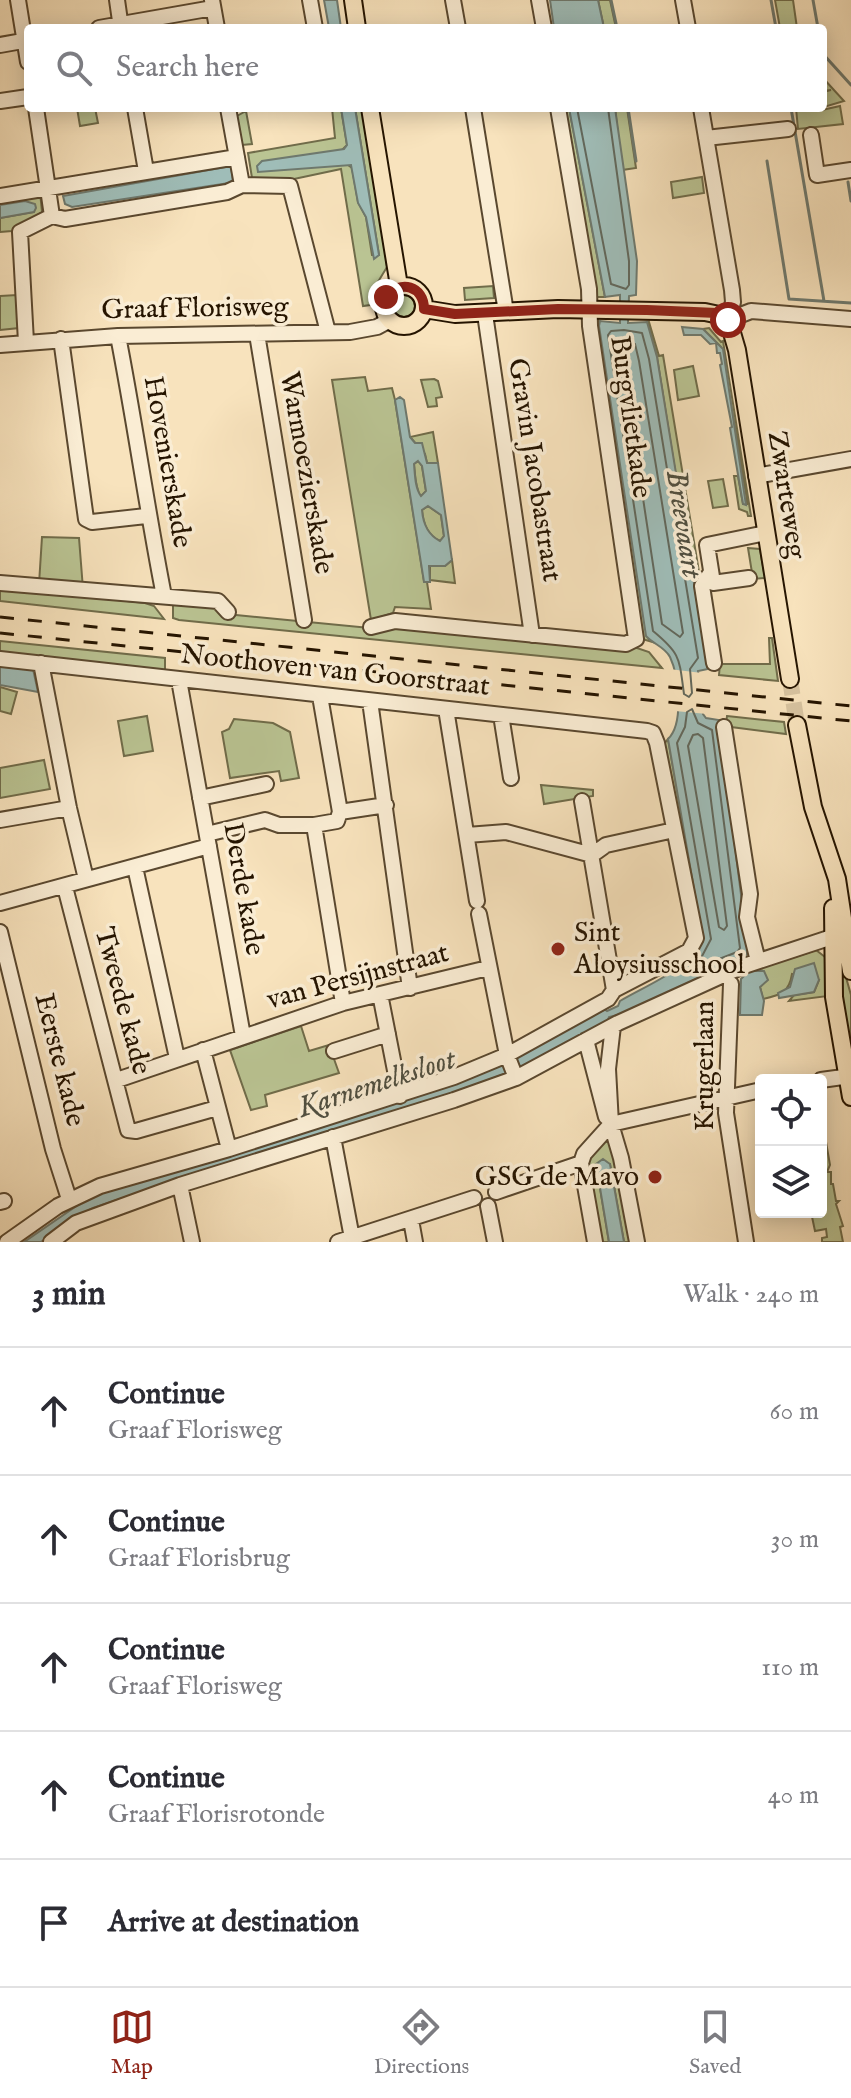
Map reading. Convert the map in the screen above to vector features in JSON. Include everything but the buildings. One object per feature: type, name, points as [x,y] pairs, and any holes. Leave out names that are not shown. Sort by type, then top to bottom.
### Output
[{"type":"main road","points":[[353,0],[356,24]]},
{"type":"main road","points":[[371,112],[399,286]]},
{"type":"main road","points":[[399,286],[411,287],[418,291],[424,301],[424,309],[421,317],[410,325],[397,325],[384,311],[384,301],[399,286]]},
{"type":"main road","points":[[424,309],[455,314],[589,309],[717,313],[728,320]]},
{"type":"main road","name":"Zwarteweg","points":[[728,320],[737,350],[761,475],[766,533],[790,679]]},
{"type":"main road","points":[[797,725],[813,807],[832,867],[851,971]]},
{"type":"main road","points":[[843,933],[834,997],[851,1097]]},
{"type":"street","points":[[18,0],[24,30]]},
{"type":"street","points":[[117,0],[121,24]]},
{"type":"street","points":[[310,0],[314,24]]},
{"type":"street","points":[[453,0],[457,24]]},
{"type":"street","points":[[539,0],[543,24]]},
{"type":"street","points":[[683,0],[687,24]]},
{"type":"street","points":[[129,24],[213,4],[216,24]]},
{"type":"street","points":[[0,45],[24,40]]},
{"type":"street","points":[[0,101],[24,98]]},
{"type":"street","points":[[37,112],[52,216]]},
{"type":"street","points":[[136,112],[146,171]]},
{"type":"street","points":[[229,112],[242,185]]},
{"type":"street","points":[[474,112],[506,312]]},
{"type":"street","name":"Burgvlietkade","points":[[532,635],[626,644],[636,639],[589,309],[589,289],[559,112]]},
{"type":"street","points":[[702,112],[732,290],[733,302],[728,320]]},
{"type":"street","points":[[706,138],[788,129]]},
{"type":"street","points":[[811,135],[817,175],[851,170]]},
{"type":"street","points":[[0,196],[237,157]]},
{"type":"street","points":[[26,342],[20,232],[52,216],[65,219],[79,217],[227,192],[242,185],[290,186],[328,332]]},
{"type":"street","points":[[728,320],[751,311],[851,319]]},
{"type":"street","name":"Gravin Jacobastraat","points":[[485,314],[532,635]]},
{"type":"street","name":"Graaf Florisweg","points":[[0,345],[118,336],[328,332],[369,329],[390,320]]},
{"type":"street","name":"Warmoezierskade","points":[[257,334],[304,620]]},
{"type":"street","name":"Hovenierskade","points":[[118,336],[164,596]]},
{"type":"street","points":[[61,339],[86,519],[92,522],[148,514]]},
{"type":"street","points":[[761,475],[851,459]]},
{"type":"street","points":[[749,578],[713,583],[707,545],[766,533]]},
{"type":"street","points":[[711,572],[702,586],[714,663]]},
{"type":"street","points":[[0,583],[218,601],[228,612]]},
{"type":"street","points":[[371,627],[395,621],[532,635]]},
{"type":"street","name":"Noothoven van Goorstraat","points":[[0,659],[647,731],[653,733],[657,743],[674,830]]},
{"type":"street","points":[[41,663],[86,879]]},
{"type":"street","name":"Derde kade","points":[[179,680],[243,1036]]},
{"type":"street","points":[[0,903],[135,867],[265,820],[279,825],[314,825],[337,821],[340,812],[320,696]]},
{"type":"street","points":[[370,701],[410,988]]},
{"type":"street","points":[[446,709],[488,968],[511,1066]]},
{"type":"street","points":[[501,715],[511,778]]},
{"type":"street","name":"Krugerlaan","points":[[724,727],[750,894],[747,917],[752,947],[742,969],[726,1113],[746,1242]]},
{"type":"street","name":"Derde kade","points":[[200,798],[266,784]]},
{"type":"street","points":[[582,801],[613,1010],[608,1069],[611,1124],[621,1158],[637,1242]]},
{"type":"street","points":[[340,812],[386,805]]},
{"type":"street","points":[[0,820],[69,808]]},
{"type":"street","points":[[314,825],[343,1003]]},
{"type":"street","points":[[7,1242],[69,1199],[100,1186],[511,1066],[613,1010],[689,951],[696,938],[674,830],[606,845],[592,855]]},
{"type":"street","points":[[467,835],[506,832],[592,855]]},
{"type":"street","points":[[135,867],[177,1058]]},
{"type":"street","name":"Tweede kade","points":[[65,887],[128,1130],[136,1131],[217,1108]]},
{"type":"street","name":"Eerste kade","points":[[0,932],[53,1149],[69,1199]]},
{"type":"street","points":[[51,1242],[76,1223],[180,1185],[333,1137],[511,1066],[586,1040],[613,1010],[843,933]]},
{"type":"street","name":"van Persijnstraat","points":[[117,1080],[343,1003],[488,968]]},
{"type":"street","points":[[380,994],[400,1096]]},
{"type":"street","points":[[334,1051],[388,1034]]},
{"type":"street","points":[[586,1040],[603,1113],[611,1124]]},
{"type":"street","points":[[203,1050],[229,1149]]},
{"type":"street","points":[[827,1079],[849,1076]]},
{"type":"street","points":[[595,1242],[581,1163],[584,1154],[611,1124],[755,1091]]},
{"type":"street","points":[[333,1137],[345,1240],[474,1198]]},
{"type":"street","points":[[496,1192],[581,1163]]},
{"type":"street","points":[[180,1185],[192,1242]]},
{"type":"street","points":[[488,1206],[495,1242]]},
{"type":"street","points":[[415,1242],[417,1218]]},
{"type":"green space","points":[[598,0],[610,0],[615,24],[603,24]]},
{"type":"green space","points":[[775,0],[793,0],[796,24],[779,24]]},
{"type":"green space","points":[[827,82],[844,101],[827,106],[827,91],[831,90],[827,90]]},
{"type":"green space","points":[[840,106],[843,124],[798,129],[796,112],[827,112],[827,109]]},
{"type":"green space","points":[[78,112],[96,112],[98,123],[80,126]]},
{"type":"green space","points":[[246,112],[252,144],[242,145],[237,116]]},
{"type":"green space","points":[[332,112],[342,112],[347,145],[341,151],[352,168],[358,202],[366,217],[372,255],[379,255],[356,112],[364,112],[379,196],[387,267],[373,290],[370,305],[363,306],[341,169],[294,179],[252,178],[248,153],[335,138]]},
{"type":"green space","points":[[562,112],[570,112],[605,297],[593,297]]},
{"type":"green space","points":[[615,112],[628,112],[636,168],[622,170]]},
{"type":"green space","points":[[702,177],[704,193],[673,198],[671,182]]},
{"type":"green space","points":[[40,192],[42,212],[12,231],[0,232],[0,218],[33,212],[25,201],[0,205],[0,199]]},
{"type":"green space","points":[[493,286],[494,298],[465,300],[464,288]]},
{"type":"green space","points":[[17,295],[19,328],[0,330],[0,296]]},
{"type":"green space","points":[[404,295],[412,298],[415,306],[412,314],[404,317],[396,314],[393,306],[396,298]]},
{"type":"green space","points":[[593,320],[600,321],[649,640],[656,643],[642,639]]},
{"type":"green space","points":[[647,322],[659,356],[663,355],[699,572],[708,571],[708,574],[698,575],[695,569],[712,670],[708,669],[700,628],[657,357]]},
{"type":"green space","points":[[709,328],[723,341],[751,516],[739,509],[734,476],[738,476],[743,504],[747,504],[746,494],[721,347],[703,329]]},
{"type":"green space","points":[[693,366],[699,396],[678,400],[674,370]]},
{"type":"green space","points":[[365,377],[368,391],[392,388],[431,609],[395,607],[393,613],[371,620],[332,380]]},
{"type":"green space","points":[[421,380],[438,381],[442,397],[436,398],[437,406],[428,407]]},
{"type":"green space","points":[[433,432],[438,463],[427,463],[425,454],[410,437]]},
{"type":"green space","points":[[418,461],[422,466],[426,491],[421,497],[416,486],[414,464]]},
{"type":"green space","points":[[723,479],[728,506],[713,508],[708,481]]},
{"type":"green space","points":[[428,506],[441,515],[444,536],[440,541],[425,524],[422,510]]},
{"type":"green space","points":[[42,537],[79,538],[83,589],[39,584]]},
{"type":"green space","points":[[748,548],[760,549],[765,578],[753,579]]},
{"type":"green space","points":[[452,560],[455,583],[430,580],[430,565],[445,566]]},
{"type":"green space","points":[[0,587],[145,603],[154,606],[164,619],[0,601]]},
{"type":"green space","points":[[173,599],[218,604],[226,614],[380,629],[394,624],[631,646],[649,652],[662,668],[179,620],[173,618]]},
{"type":"green space","points":[[769,638],[772,638],[778,681],[719,675],[720,664],[770,664]]},
{"type":"green space","points":[[0,641],[165,658],[165,671],[0,654]]},
{"type":"green space","points":[[0,687],[17,692],[11,714],[0,711]]},
{"type":"green space","points":[[147,716],[153,751],[124,756],[118,721]]},
{"type":"green space","points":[[727,716],[784,722],[786,734],[731,727],[726,724]]},
{"type":"green space","points":[[234,719],[273,723],[290,732],[299,778],[281,781],[279,771],[230,778],[222,732],[229,729]]},
{"type":"green space","points":[[668,739],[686,840],[681,831],[663,745]]},
{"type":"green space","points":[[44,760],[50,789],[0,798],[0,768]]},
{"type":"green space","points":[[541,785],[593,790],[593,796],[544,804]]},
{"type":"green space","points":[[816,950],[825,957],[828,996],[789,1001],[794,995],[814,992],[819,980],[792,974],[783,992],[763,999],[760,987],[767,980],[752,971]]},
{"type":"green space","points":[[839,953],[851,995],[851,1065],[838,1002]]},
{"type":"green space","points":[[301,1026],[309,1051],[329,1045],[339,1073],[265,1095],[267,1106],[251,1110],[230,1050]]},
{"type":"green space","points":[[605,1142],[612,1142],[633,1242],[624,1242],[610,1164],[596,1164],[609,1242],[599,1242],[586,1166],[588,1157]]},
{"type":"green space","points":[[827,1172],[831,1172],[831,1184],[836,1201],[839,1201],[836,1204],[843,1226],[840,1227],[843,1242],[822,1242],[822,1238],[827,1237],[826,1229],[815,1231],[812,1218],[827,1218]]},
{"type":"water","points":[[324,0],[337,0],[340,24],[328,24]]},
{"type":"water","points":[[550,0],[598,0],[603,24],[553,24]]},
{"type":"water","points":[[342,112],[356,112],[379,255],[374,259],[351,165],[258,172],[257,166],[262,161],[344,149],[347,145]]},
{"type":"water","name":"Breevaart","points":[[570,112],[616,112],[637,261],[636,295],[629,296],[628,323],[647,322],[657,357],[708,669],[698,671],[703,714],[706,718],[719,720],[748,950],[745,957],[752,971],[764,971],[768,980],[760,987],[764,1001],[762,1015],[740,1015],[741,979],[746,974],[738,959],[625,1013],[609,1017],[607,1022],[519,1068],[513,1056],[604,1009],[607,1011],[618,1006],[620,1001],[678,968],[703,941],[668,739],[678,711],[676,676],[668,654],[646,636],[599,326],[600,321],[620,323],[620,295],[605,297]]},
{"type":"water","points":[[231,166],[233,181],[229,183],[72,207],[65,204],[63,196]]},
{"type":"water","points":[[25,201],[35,204],[34,212],[0,218],[0,205]]},
{"type":"water","points":[[682,327],[703,329],[723,349],[746,505],[743,504],[730,428],[720,353],[717,353],[716,343],[710,344],[701,335],[684,335]]},
{"type":"water","points":[[400,397],[404,400],[410,437],[415,443],[422,443],[427,463],[438,463],[452,560],[445,566],[429,566],[430,582],[424,582],[395,400]],"holes":[[[418,461],[422,466],[426,491],[421,496],[416,485],[414,464]],[[428,506],[441,515],[444,536],[440,541],[425,524],[422,510]]]},
{"type":"water","points":[[0,665],[33,669],[38,692],[0,685]]},
{"type":"water","points":[[814,963],[819,980],[814,992],[779,998],[778,993],[790,987],[795,969]]},
{"type":"water","points":[[504,1061],[510,1072],[439,1098],[236,1160],[93,1208],[73,1218],[41,1242],[24,1242],[94,1194]]},
{"type":"water","points":[[603,1159],[610,1164],[624,1242],[609,1242],[596,1164]]},
{"type":"pier","points":[[669,669],[702,673],[707,714],[675,711]]},
{"type":"waterway","points":[[611,0],[616,24]]},
{"type":"waterway","points":[[771,0],[775,24]]},
{"type":"waterway","points":[[813,0],[817,24]]},
{"type":"waterway","points":[[827,58],[851,85]]},
{"type":"waterway","points":[[629,112],[636,161]]},
{"type":"waterway","points":[[792,112],[824,301]]},
{"type":"waterway","points":[[767,161],[789,299],[851,303]]},
{"type":"waterway","points":[[848,182],[851,201]]},
{"type":"tunnel","points":[[790,679],[797,725]]},
{"type":"railway","points":[[0,617],[851,706]]},
{"type":"railway","points":[[0,633],[851,721]]},
{"type":"place","name":"Sint Aloysiusschool","points":[[558,949]]},
{"type":"place","name":"GSG de Mavo","points":[[655,1177]]},
{"type":"route","points":[[386,297],[399,286],[411,287],[420,294],[424,309],[455,314],[558,309],[647,310],[717,313],[728,320]]},
{"type":"water label","name":"Karnemelksloot","points":[[377,1084]]}]
